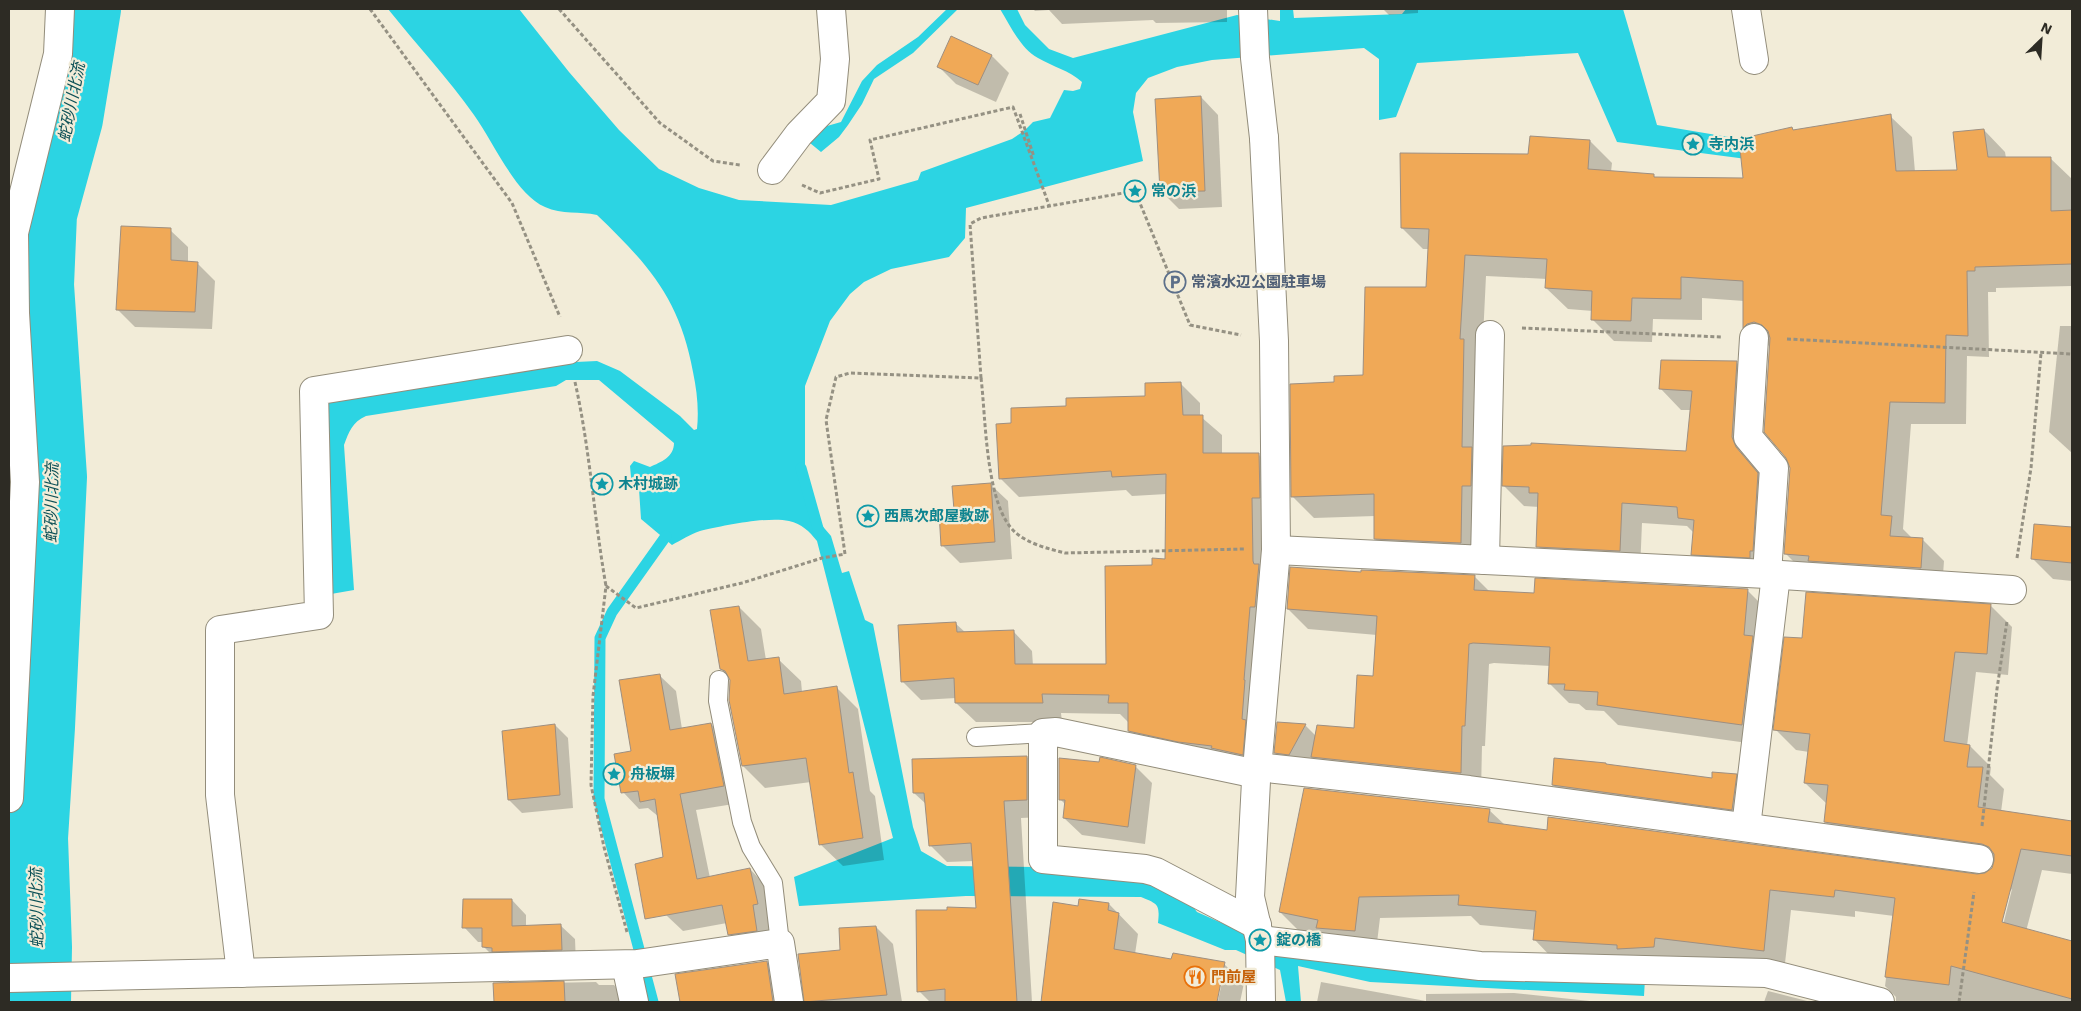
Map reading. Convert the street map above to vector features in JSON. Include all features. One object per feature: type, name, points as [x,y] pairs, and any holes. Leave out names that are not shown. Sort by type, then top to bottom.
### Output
[{"type":"street","points":[[9,798],[25,482],[15,313],[14,232],[58,54],[60,9]]},
{"type":"street","points":[[772,170],[799,134],[831,101],[836,59],[831,9]]},
{"type":"street","points":[[1253,9],[1255,58],[1264,138],[1274,341],[1276,550],[1257,771],[1250,897],[1258,932],[1261,1002]]},
{"type":"street","points":[[1746,9],[1754,60]]},
{"type":"street","points":[[1485,560],[1490,335]]},
{"type":"street","points":[[1746,828],[1771,574],[1774,468],[1748,437],[1754,338]]},
{"type":"street","points":[[241,973],[220,795],[220,630],[319,615],[314,391],[568,350]]},
{"type":"street","points":[[1276,550],[1771,574],[2012,590]]},
{"type":"street","points":[[1880,1002],[1766,973],[1480,966],[1258,932],[1156,872],[1145,869],[1044,859],[1043,733],[1056,732],[1257,771],[1469,790],[1979,859]]},
{"type":"street","points":[[9,978],[632,964],[780,943],[789,1002]]},
{"type":"street","points":[[632,964],[634,1002]]},
{"type":"lane","points":[[719,680],[718,701],[742,822],[751,847],[773,883],[780,943]]},
{"type":"lane","points":[[976,737],[1043,733]]},
{"type":"path","points":[[370,9],[512,203],[561,318],[585,428],[599,547],[606,586],[593,696],[591,785],[632,964]]},
{"type":"path","points":[[559,9],[660,123],[714,161],[772,170],[820,193],[879,179],[870,140],[1014,107],[1049,205]]},
{"type":"path","points":[[1020,114],[1049,205]]},
{"type":"path","points":[[1274,341],[1190,325],[1135,191],[981,218],[970,224],[980,378],[989,461],[998,507],[1015,533],[1043,548],[1065,553],[1276,550]]},
{"type":"path","points":[[1959,1002],[1979,859],[1996,689],[2031,468],[2041,353],[2072,354]]},
{"type":"path","points":[[606,586],[636,608],[742,583],[822,558],[845,554],[826,420],[836,377],[850,373],[980,378]]},
{"type":"water","points":[[388,9],[519,9],[569,72],[619,130],[659,169],[699,188],[739,200],[831,205],[918,180],[921,172],[1012,139],[1033,122],[1050,118],[1064,90],[1073,91],[1080,89],[1082,82],[1077,78],[1038,58],[1026,48],[1016,36],[1000,9],[1017,9],[1025,25],[1049,49],[1073,58],[1237,15],[1280,21],[1280,9],[1293,9],[1294,18],[1402,14],[1406,9],[1623,9],[1657,125],[1758,142],[1754,160],[1617,142],[1578,53],[1417,63],[1396,117],[1379,120],[1379,59],[1364,48],[1212,60],[1177,67],[1148,78],[1136,93],[1133,112],[1143,161],[966,208],[965,238],[949,257],[891,269],[864,282],[850,294],[830,321],[805,386],[805,496],[813,515],[831,536],[842,573],[849,571],[865,620],[873,624],[913,827],[921,851],[947,866],[1035,867],[1156,876],[1179,888],[1197,912],[1260,940],[1645,979],[1644,996],[1370,982],[1298,966],[1301,1002],[1286,1002],[1280,970],[1236,950],[1225,950],[1158,923],[1159,912],[1157,906],[1141,897],[966,896],[799,906],[794,877],[893,838],[817,541],[798,524],[789,521],[770,520],[745,522],[700,531],[672,545],[641,519],[639,489],[632,488],[630,466],[634,461],[650,467],[658,463],[672,452],[674,443],[599,380],[566,380],[556,386],[366,416],[357,421],[349,432],[344,445],[354,590],[331,594],[326,404],[336,399],[555,363],[597,361],[620,371],[680,416],[694,430],[697,429],[697,393],[687,346],[680,324],[659,284],[632,250],[597,215],[551,209],[534,200],[524,191],[505,166],[464,101]]},
{"type":"water","points":[[947,9],[958,9],[913,53],[874,79],[862,104],[839,137],[821,152],[799,134],[841,122],[862,81],[877,65],[918,37]]},
{"type":"building","points":[[951,36],[992,55],[978,85],[937,67]]},
{"type":"building","points":[[1201,96],[1205,191],[1160,192],[1155,99]]},
{"type":"building","points":[[1891,114],[1896,171],[1957,170],[1953,132],[1984,129],[1988,157],[2051,157],[2051,211],[2072,210],[2072,264],[1975,267],[1975,271],[1967,271],[1968,336],[1946,335],[1945,403],[1890,402],[1881,515],[1892,516],[1890,536],[1923,538],[1921,568],[1808,561],[1809,556],[1784,554],[1790,468],[1786,458],[1764,432],[1770,338],[1768,331],[1762,325],[1754,322],[1747,324],[1743,328],[1743,281],[1681,277],[1681,299],[1632,298],[1631,321],[1591,320],[1592,291],[1545,288],[1547,259],[1465,255],[1460,339],[1464,339],[1462,447],[1472,447],[1471,486],[1462,486],[1461,543],[1374,539],[1374,494],[1291,497],[1290,384],[1334,382],[1334,376],[1363,375],[1365,287],[1426,287],[1429,229],[1401,228],[1400,153],[1528,154],[1530,136],[1590,140],[1588,169],[1654,174],[1654,177],[1743,178],[1739,139],[1792,127],[1793,130]]},
{"type":"building","points":[[121,226],[171,228],[171,260],[198,262],[195,312],[116,310]]},
{"type":"building","points":[[1661,360],[1737,361],[1732,437],[1736,447],[1758,473],[1753,551],[1750,551],[1750,558],[1691,555],[1694,520],[1678,518],[1677,507],[1622,503],[1620,551],[1536,547],[1538,493],[1529,493],[1529,487],[1502,486],[1503,446],[1531,445],[1531,443],[1686,451],[1692,391],[1659,389]]},
{"type":"building","points":[[1181,382],[1183,415],[1203,415],[1203,453],[1259,453],[1260,498],[1252,498],[1253,561],[1254,564],[1259,564],[1255,607],[1250,607],[1242,719],[1246,720],[1243,755],[1211,748],[1212,746],[1178,742],[1128,731],[1128,703],[1108,703],[1109,695],[1042,694],[1043,703],[955,703],[954,678],[901,682],[898,625],[956,622],[957,632],[1014,630],[1015,664],[1106,664],[1105,566],[1152,565],[1152,558],[1165,559],[1166,474],[1112,477],[1111,471],[999,479],[996,424],[1011,423],[1011,408],[1066,406],[1066,398],[1145,396],[1145,383]]},
{"type":"building","points":[[991,483],[995,542],[941,546],[939,512],[954,510],[952,486]]},
{"type":"building","points":[[2034,524],[2072,527],[2072,563],[2031,559]]},
{"type":"building","points":[[1290,567],[1361,572],[1361,570],[1475,575],[1474,590],[1534,593],[1535,578],[1748,589],[1744,635],[1753,636],[1742,725],[1597,705],[1598,692],[1564,690],[1565,684],[1548,684],[1550,647],[1473,643],[1469,644],[1465,726],[1462,726],[1461,773],[1311,757],[1317,725],[1354,728],[1357,675],[1373,676],[1377,616],[1287,609]]},
{"type":"building","points":[[1806,592],[1991,604],[1987,654],[1955,652],[1944,741],[1970,745],[1967,767],[1983,767],[1978,807],[2072,821],[2072,856],[2021,849],[2002,922],[2072,941],[2072,999],[1951,966],[1949,985],[1885,977],[1895,898],[1835,890],[1834,897],[1770,890],[1764,951],[1655,938],[1654,947],[1617,949],[1617,945],[1533,940],[1536,911],[1458,905],[1459,895],[1359,897],[1355,931],[1316,928],[1318,920],[1279,912],[1304,788],[1490,809],[1488,822],[1547,830],[1548,817],[1977,874],[1985,873],[1992,868],[1994,854],[1989,847],[1982,844],[1824,822],[1828,785],[1804,783],[1810,734],[1773,730],[1784,637],[1802,638]]},
{"type":"building","points":[[739,606],[748,661],[779,657],[784,694],[837,686],[849,773],[853,772],[863,838],[819,845],[806,758],[742,766],[729,700],[730,680],[725,671],[720,669],[710,610]]},
{"type":"building","points":[[660,674],[670,730],[711,723],[724,786],[680,794],[697,879],[750,868],[758,904],[753,905],[757,931],[728,935],[722,905],[645,919],[635,864],[663,857],[655,799],[640,802],[638,791],[621,793],[614,754],[631,751],[619,680]]},
{"type":"building","points":[[1277,722],[1306,724],[1289,755],[1274,753]]},
{"type":"building","points":[[555,724],[560,795],[508,800],[502,731]]},
{"type":"building","points":[[1027,756],[1027,800],[1004,801],[1017,1002],[945,1002],[945,989],[917,992],[916,910],[947,910],[947,907],[976,908],[971,843],[929,846],[924,793],[913,793],[912,759]]},
{"type":"building","points":[[1100,757],[1136,765],[1128,827],[1063,818],[1065,800],[1059,800],[1059,758],[1099,762]]},
{"type":"building","points":[[1554,758],[1606,763],[1712,778],[1712,772],[1737,774],[1732,810],[1552,785]]},
{"type":"building","points":[[463,899],[512,899],[512,926],[561,924],[562,950],[492,952],[492,948],[482,947],[482,928],[462,928]]},
{"type":"building","points":[[1079,899],[1109,903],[1108,910],[1119,913],[1114,949],[1171,959],[1173,953],[1225,962],[1217,1002],[1041,1002],[1053,902],[1078,906]]},
{"type":"building","points":[[876,926],[887,995],[804,1002],[798,954],[840,950],[839,928]]},
{"type":"building","points":[[767,961],[773,1002],[680,1002],[675,974]]},
{"type":"building","points":[[564,981],[565,1002],[494,1002],[493,983]]},
{"type":"waterway","name":"蛇砂川北流","points":[[38,1002],[39,947],[35,838],[54,477],[41,285],[44,214],[70,119],[88,9]]},
{"type":"waterway","points":[[801,468],[819,532]]},
{"type":"waterway","points":[[653,1002],[599,799],[600,638],[612,612],[666,536]]},
{"type":"place","name":"寺内浜","points":[[1693,144]]},
{"type":"place","name":"常の浜","points":[[1135,191]]},
{"type":"place","name":"常濱水辺公園駐車場","points":[[1175,282]]},
{"type":"place","name":"木村城跡","points":[[602,484]]},
{"type":"place","name":"西馬次郎屋敷跡","points":[[868,516]]},
{"type":"place","name":"舟板塀","points":[[614,774]]},
{"type":"place","name":"錠の橋","points":[[1260,940]]},
{"type":"place","name":"門前屋","points":[[1195,977]]}]
